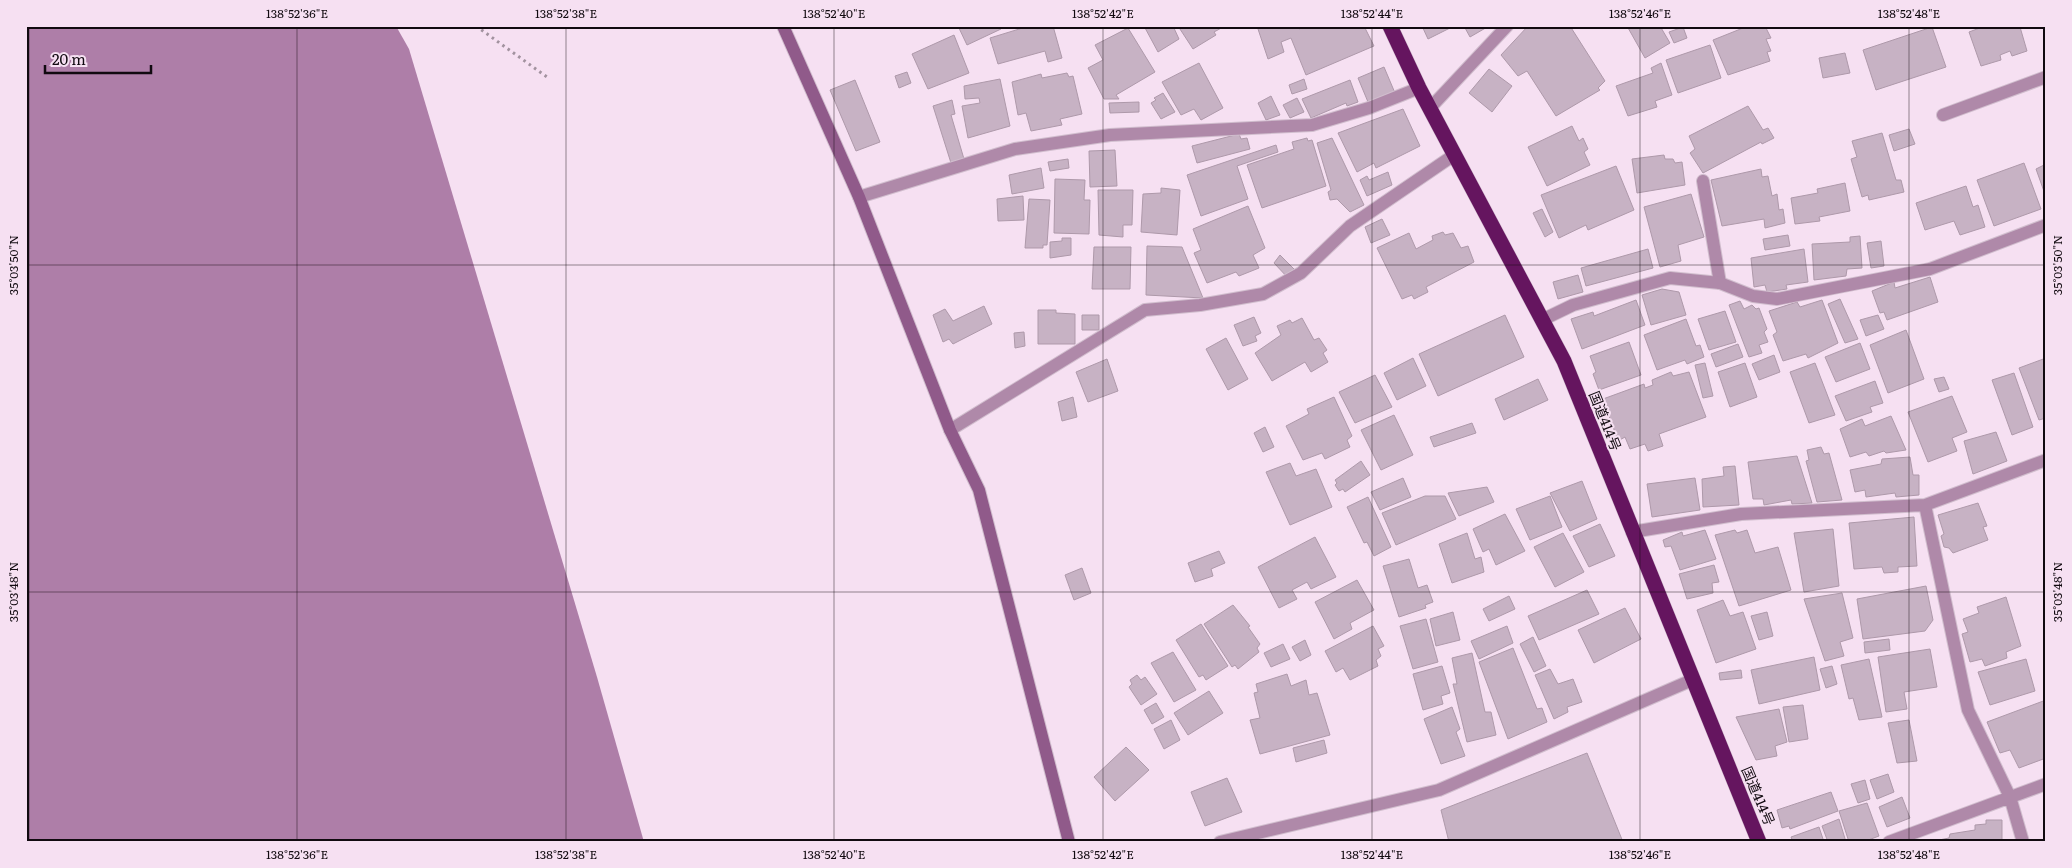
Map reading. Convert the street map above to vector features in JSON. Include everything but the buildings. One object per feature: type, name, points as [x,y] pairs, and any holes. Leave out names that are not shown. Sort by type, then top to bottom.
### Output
[{"type":"highway","name":"国道414号","points":[[1390,26],[1419,88],[1431,107],[1454,155],[1564,361],[1759,842]]},
{"type":"street","points":[[783,26],[859,197],[950,430],[979,490],[1069,842]]},
{"type":"street","points":[[1431,107],[1507,26]]},
{"type":"street","points":[[1943,115],[2046,77]]},
{"type":"street","points":[[859,197],[1015,149],[1110,135],[1312,125],[1369,108],[1419,88]]},
{"type":"street","points":[[950,430],[1145,310],[1200,305],[1264,294],[1301,273],[1350,226],[1454,155]]},
{"type":"street","points":[[1703,181],[1720,283]]},
{"type":"street","points":[[1542,320],[1573,305],[1670,278],[1720,283],[1753,296],[1776,299],[1930,269],[2046,224]]},
{"type":"street","points":[[1632,532],[1741,514],[1925,505],[2046,460]]},
{"type":"street","points":[[1925,505],[1968,710],[2010,797],[2023,842]]},
{"type":"street","points":[[1220,842],[1438,790],[1692,680]]},
{"type":"street","points":[[1889,842],[2046,784]]},
{"type":"path","points":[[476,26],[547,77]]},
{"type":"shaded area","points":[[26,26],[396,26],[409,49],[597,677],[644,842],[26,842]]}]
